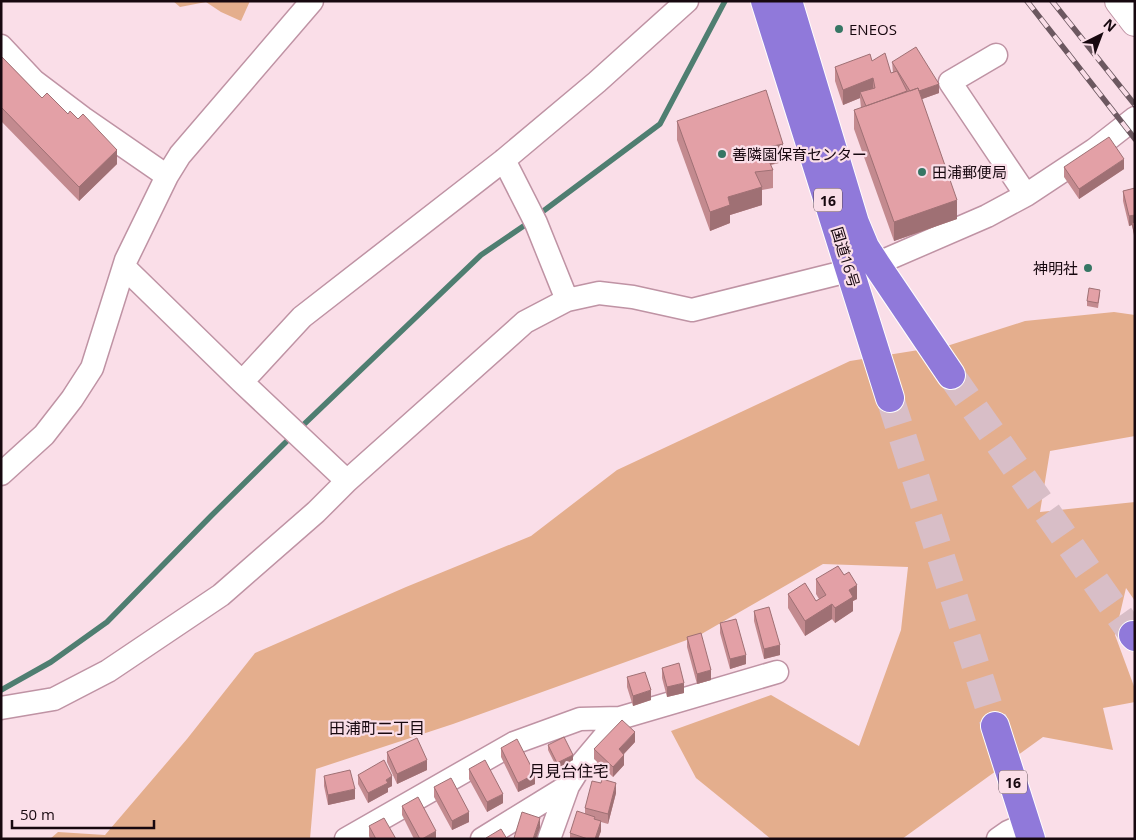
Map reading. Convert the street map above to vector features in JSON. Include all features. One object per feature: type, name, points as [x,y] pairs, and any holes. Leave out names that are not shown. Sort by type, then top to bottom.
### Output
[{"type":"highway","name":"国道16号","points":[[766,1],[863,267],[890,398]]},
{"type":"highway","name":"国道16号","points":[[788,1],[856,223],[866,246],[863,267],[951,375]]},
{"type":"highway","name":"16","points":[[995,726],[1028,832]]},
{"type":"street","points":[[1,474],[44,435],[72,399],[92,368],[126,260],[167,176],[180,155],[312,1]]},
{"type":"street","points":[[242,382],[302,317],[504,160],[597,82],[687,1]]},
{"type":"street","points":[[1119,1],[1135,22]]},
{"type":"street","points":[[1,46],[34,81],[83,118],[167,176]]},
{"type":"street","points":[[996,55],[950,82],[1026,194]]},
{"type":"street","points":[[1,708],[54,699],[108,671],[221,595],[316,512],[346,481],[525,322],[568,300],[599,293],[633,297],[692,310],[863,267],[988,216],[1094,150],[1135,118]]},
{"type":"street","points":[[504,160],[536,223],[568,300]]},
{"type":"street","points":[[124,267],[346,481]]},
{"type":"street","points":[[346,839],[514,743],[580,719],[620,718],[777,672]]},
{"type":"street","points":[[549,839],[568,786],[583,762],[620,718]]},
{"type":"street","points":[[482,839],[568,786]]},
{"type":"street","points":[[998,839],[1028,832]]},
{"type":"shaded area","points":[[173,1],[250,1],[241,21],[221,12],[206,2],[180,7]]},
{"type":"shaded area","points":[[1114,312],[1135,315],[1135,436],[1050,451],[1040,512],[1135,502],[1135,601],[1126,588],[1115,635],[1135,689],[1135,702],[1103,708],[1113,750],[1043,737],[902,839],[771,839],[696,778],[671,731],[771,695],[859,746],[901,630],[908,567],[823,564],[698,636],[453,724],[316,769],[310,839],[50,839],[58,832],[105,835],[187,739],[255,653],[406,587],[531,536],[617,470],[850,361],[950,345],[1025,321]]},
{"type":"building","points":[[916,47],[939,84],[919,91],[918,88],[910,91],[892,62]]},
{"type":"building","points":[[885,53],[891,73],[897,71],[907,91],[866,106],[860,92],[875,88],[873,78],[843,90],[835,67],[870,54],[872,61]]},
{"type":"building","points":[[1,56],[42,98],[47,93],[68,114],[70,111],[78,119],[83,114],[117,150],[79,187],[1,107]]},
{"type":"building","points":[[918,88],[957,200],[894,222],[854,110]]},
{"type":"building","points":[[766,90],[783,144],[763,148],[773,170],[755,172],[762,187],[728,197],[730,205],[710,212],[677,121]]},
{"type":"building","points":[[1109,137],[1124,159],[1079,189],[1064,167]]},
{"type":"building","points":[[1135,188],[1135,215],[1129,216],[1123,191]]},
{"type":"building","points":[[1135,222],[1135,236],[1132,223]]},
{"type":"building","points":[[1089,288],[1100,290],[1098,303],[1087,301]]},
{"type":"building","points":[[838,566],[844,575],[849,572],[857,585],[849,590],[853,597],[835,608],[832,604],[805,621],[788,594],[805,583],[816,601],[826,595],[816,579]]},
{"type":"building","points":[[769,607],[780,645],[764,649],[754,611]]},
{"type":"building","points":[[736,619],[746,655],[730,659],[720,623]]},
{"type":"building","points":[[701,633],[711,670],[697,674],[687,637]]},
{"type":"building","points":[[679,663],[684,683],[667,687],[662,668]]},
{"type":"building","points":[[645,672],[651,690],[633,696],[627,677]]},
{"type":"building","points":[[622,720],[635,732],[619,749],[624,755],[613,767],[594,749]]},
{"type":"building","points":[[564,737],[573,755],[557,763],[548,745]]},
{"type":"building","points":[[417,738],[427,760],[397,774],[387,752]]},
{"type":"building","points":[[517,739],[535,774],[518,783],[501,748]]},
{"type":"building","points":[[384,760],[392,776],[386,780],[388,783],[368,793],[358,775]]},
{"type":"building","points":[[485,760],[503,794],[487,802],[469,769]]},
{"type":"building","points":[[350,770],[355,789],[328,795],[324,776]]},
{"type":"building","points":[[451,778],[469,812],[452,821],[434,787]]},
{"type":"building","points":[[602,779],[616,783],[608,814],[585,808],[592,781],[601,783]]},
{"type":"building","points":[[418,797],[436,831],[422,839],[420,839],[402,806]]},
{"type":"building","points":[[577,811],[601,821],[595,839],[588,839],[570,833]]},
{"type":"building","points":[[522,812],[540,818],[533,839],[514,838]]},
{"type":"building","points":[[384,818],[396,839],[376,839],[369,826]]},
{"type":"building","points":[[501,829],[507,839],[486,839],[486,838]]},
{"type":"waterway","points":[[538,215],[660,124],[725,1]]},
{"type":"waterway","points":[[298,430],[481,255],[531,221]]},
{"type":"waterway","points":[[1,690],[51,662],[107,622],[292,436]]},
{"type":"tunnel","points":[[951,375],[1133,635]]},
{"type":"tunnel","points":[[890,398],[995,726]]},
{"type":"railway","points":[[1027,1],[1135,139]]},
{"type":"railway","points":[[1052,1],[1135,105]]},
{"type":"place","name":"ENEOS","points":[[839,29]]},
{"type":"place","name":"善隣園保育センター","points":[[722,154]]},
{"type":"place","name":"田浦郵便局","points":[[922,172]]},
{"type":"place","name":"神明社","points":[[1088,268]]},
{"type":"district","name":"田浦町二丁目","points":[[377,728]]},
{"type":"district","name":"月見台住宅","points":[[569,771]]}]
